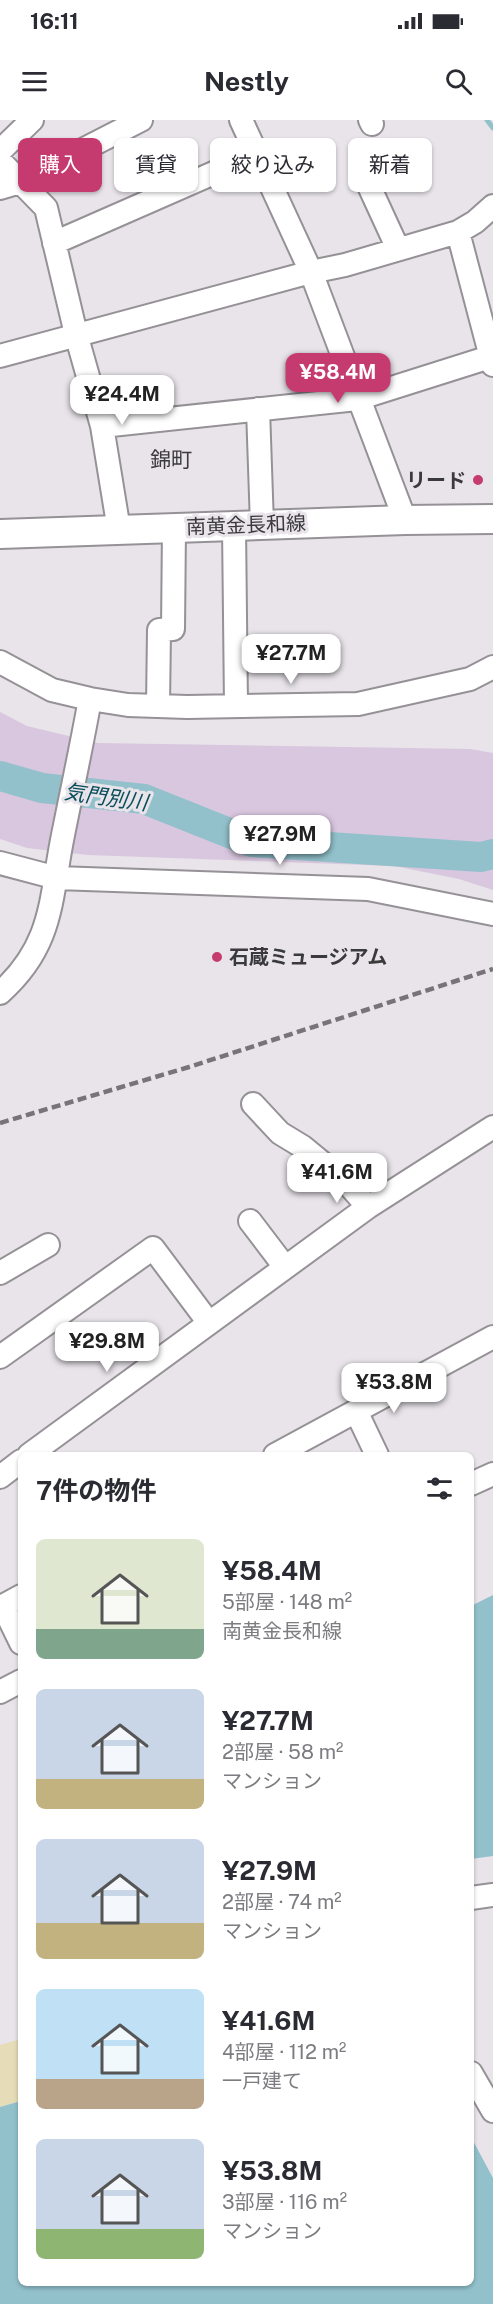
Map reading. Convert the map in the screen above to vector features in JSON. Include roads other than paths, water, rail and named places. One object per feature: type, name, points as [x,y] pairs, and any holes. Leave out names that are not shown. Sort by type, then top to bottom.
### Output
[{"type":"main road","name":"南黄金長和線","points":[[0,534],[493,519]]},
{"type":"street","points":[[0,151],[32,120]]},
{"type":"street","points":[[10,185],[141,120]]},
{"type":"street","points":[[241,120],[249,138]]},
{"type":"street","points":[[0,161],[10,185],[45,208],[76,334],[102,426],[119,530]]},
{"type":"street","points":[[54,243],[210,175]]},
{"type":"street","points":[[274,192],[311,272],[357,399],[405,520]]},
{"type":"street","points":[[372,192],[398,249]]},
{"type":"street","points":[[0,356],[311,272],[345,265],[458,231],[475,222],[493,206]]},
{"type":"street","points":[[102,426],[357,399],[492,359],[458,231]]},
{"type":"street","points":[[258,409],[262,525]]},
{"type":"street","points":[[234,526],[236,706]]},
{"type":"street","points":[[158,706],[159,630],[173,629],[174,528]]},
{"type":"street","points":[[0,662],[52,690],[128,705],[158,706],[358,704],[470,679],[493,667]]},
{"type":"street","points":[[0,993],[19,975],[41,937],[50,915],[90,699]]},
{"type":"street","points":[[0,863],[368,889],[493,914]]},
{"type":"street","points":[[253,1104],[280,1133],[312,1154],[348,1184],[368,1207]]},
{"type":"street","points":[[33,1452],[368,1207],[493,1127]]},
{"type":"street","points":[[250,1221],[285,1268]]},
{"type":"street","points":[[0,1273],[48,1245]]},
{"type":"street","points":[[0,1357],[153,1248],[209,1323]]},
{"type":"street","points":[[281,1452],[493,1337]]},
{"type":"street","points":[[356,1411],[376,1452]]},
{"type":"street","points":[[0,1477],[18,1463]]},
{"type":"street","points":[[474,1483],[493,1474]]},
{"type":"street","points":[[12,1601],[18,1629]]},
{"type":"street","points":[[0,1692],[18,1683]]},
{"type":"street","points":[[474,1898],[493,1895]]},
{"type":"street","points":[[474,2078],[493,2111]]},
{"type":"water","points":[[493,1595],[493,1856],[474,1859],[474,1604]]},
{"type":"water","points":[[18,2102],[18,2286],[474,2286],[474,2143],[493,2178],[493,2304],[0,2304],[0,2107]]},
{"type":"waterway","points":[[487,120],[493,128]]},
{"type":"waterway","name":"気門別川","points":[[0,776],[42,788],[144,799],[252,842],[481,857],[493,854]]},
{"type":"waterway","name":"気門別川","points":[[481,857],[493,862]]},
{"type":"railway","points":[[0,1123],[189,1067],[493,969]]},
{"type":"place","name":"リード","points":[[478,480]]},
{"type":"place","name":"石蔵ミュージアム","points":[[217,957]]},
{"type":"district","name":"錦町","points":[[171,459]]}]
